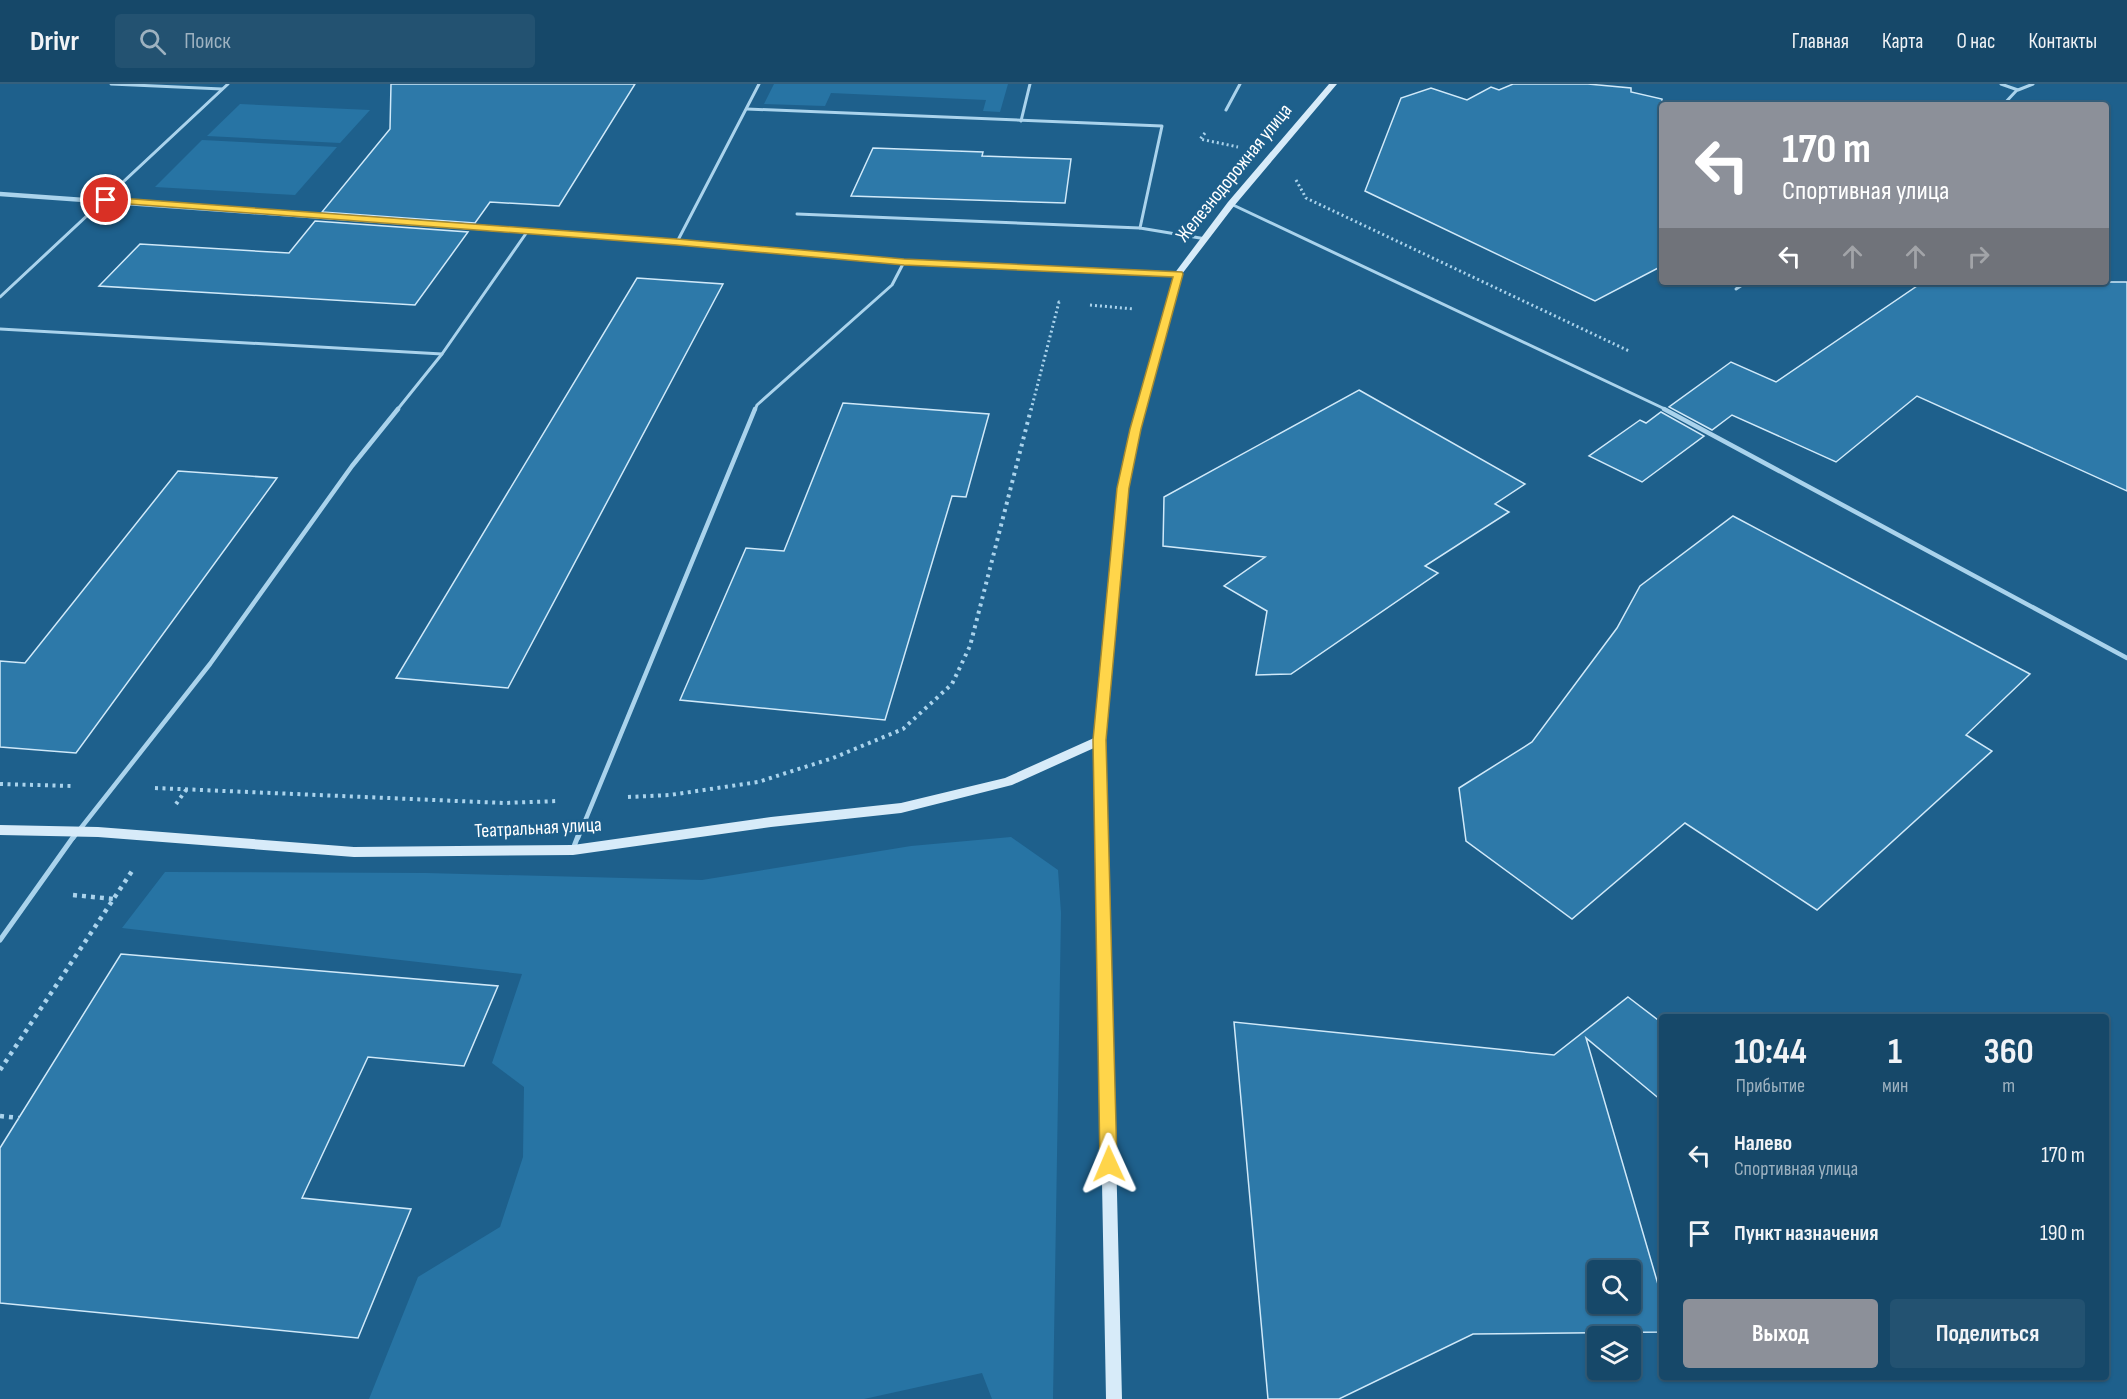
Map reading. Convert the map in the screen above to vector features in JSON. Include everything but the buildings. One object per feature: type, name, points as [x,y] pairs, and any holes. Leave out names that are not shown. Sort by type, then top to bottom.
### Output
[{"type":"main road","name":"Железнодорожная улица","points":[[1114,1399],[1100,740],[1123,488],[1138,418],[1178,274],[1231,204],[1333,84]]},
{"type":"main road","name":"Театральная улица","points":[[0,830],[78,831],[354,852],[573,850],[771,822],[901,808],[1008,782],[1100,740]]},
{"type":"street","points":[[0,194],[677,242],[904,262],[1178,274]]},
{"type":"lane","points":[[111,84],[222,89]]},
{"type":"lane","points":[[0,297],[228,84]]},
{"type":"lane","points":[[677,242],[759,84]]},
{"type":"lane","points":[[1021,121],[1030,84]]},
{"type":"lane","points":[[1226,110],[1240,84]]},
{"type":"lane","points":[[2001,84],[2018,90]]},
{"type":"lane","points":[[2006,102],[2018,90],[2033,84]]},
{"type":"lane","points":[[747,109],[1162,126],[1140,228]]},
{"type":"lane","points":[[1231,204],[1669,411],[2127,658]]},
{"type":"lane","points":[[797,214],[1140,228],[1206,239]]},
{"type":"lane","points":[[0,940],[78,831],[210,664],[352,466],[442,354],[527,232]]},
{"type":"lane","points":[[573,850],[757,405],[892,285],[904,262]]},
{"type":"lane","points":[[1736,289],[1742,285]]},
{"type":"lane","points":[[0,329],[442,354]]},
{"type":"path","points":[[1295,178],[1306,198],[1629,351]]},
{"type":"path","points":[[0,1070],[114,899]]},
{"type":"path","points":[[0,1116],[19,1118]]},
{"type":"shaded area","points":[[774,84],[1008,84],[1000,112],[983,111],[986,100],[831,93],[825,106],[764,104]]},
{"type":"shaded area","points":[[240,104],[370,110],[340,143],[207,136]]},
{"type":"shaded area","points":[[202,140],[337,147],[295,195],[155,187]]},
{"type":"shaded area","points":[[1011,837],[1058,870],[1061,913],[1053,1399],[992,1399],[982,1373],[864,1399],[369,1399],[418,1277],[500,1227],[523,1157],[524,1087],[492,1063],[522,974],[122,928],[165,872],[426,873],[702,880],[911,846]]},
{"type":"route","points":[[106,200],[677,242],[904,262],[1178,274],[1136,429],[1123,488],[1100,740],[1109,1164]]}]
